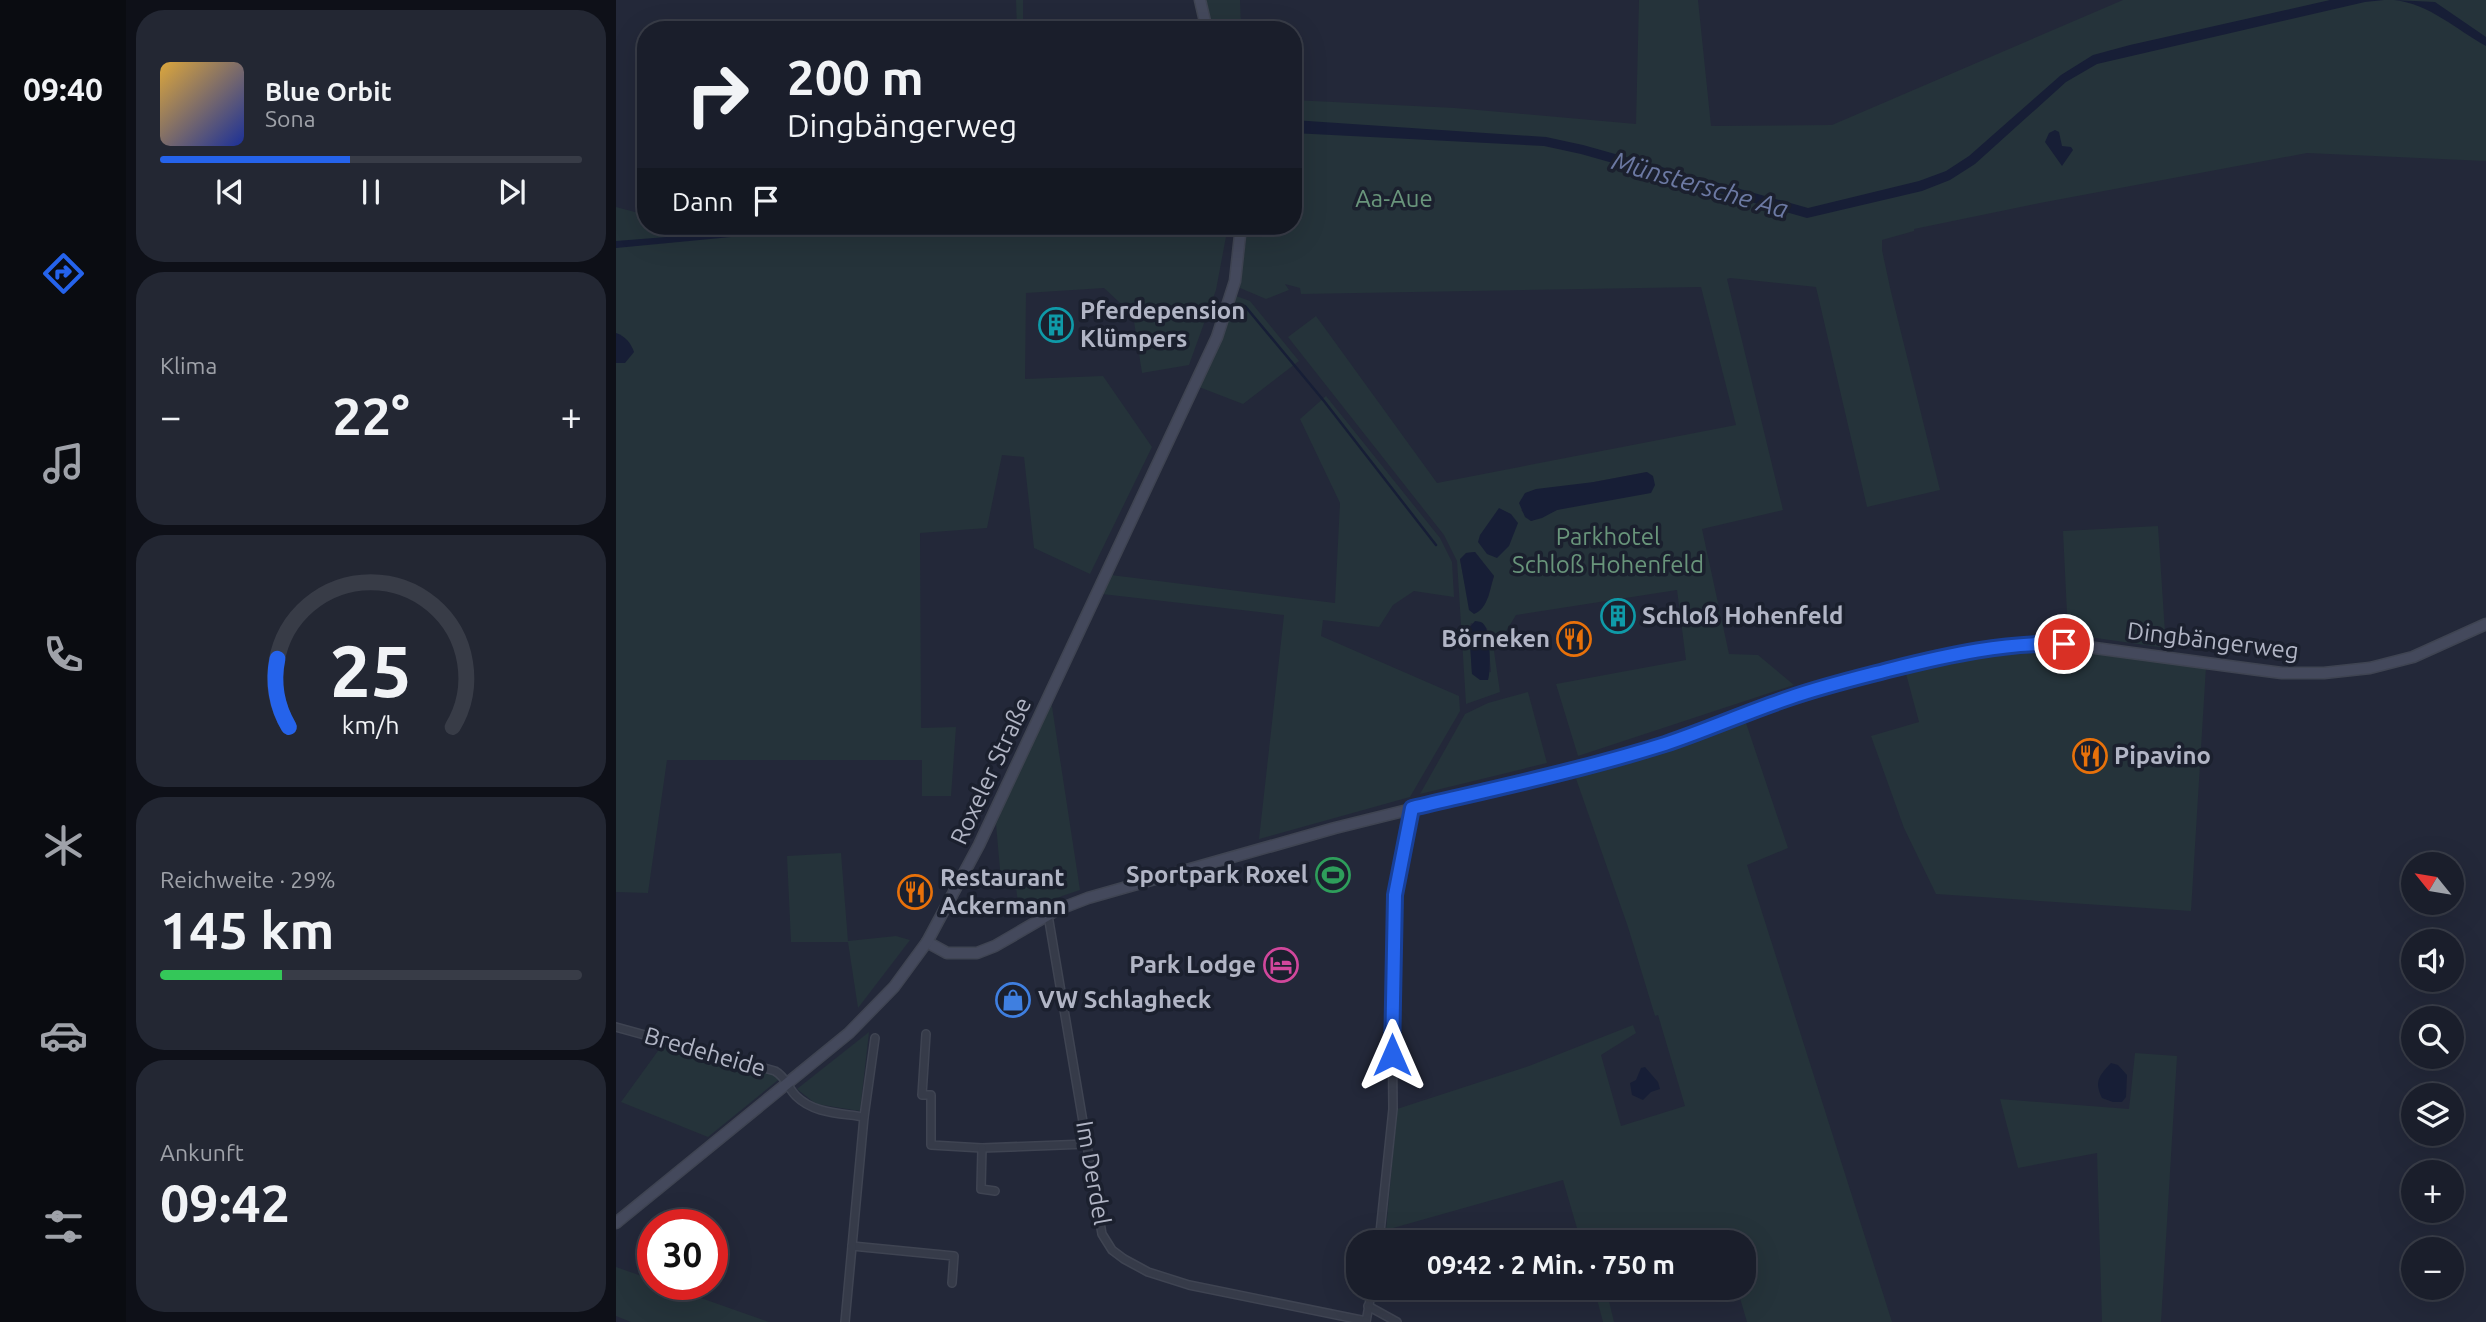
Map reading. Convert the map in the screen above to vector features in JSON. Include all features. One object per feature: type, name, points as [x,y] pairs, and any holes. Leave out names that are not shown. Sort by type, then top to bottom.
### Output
[{"type":"main road","points":[[1200,0],[1205,21]]},
{"type":"main road","name":"Roxeler Straße","points":[[616,1223],[788,1084],[872,1011],[894,987],[927,942],[979,845],[1217,337],[1235,281],[1240,235]]},
{"type":"main road","name":"Dingbängerweg","points":[[927,942],[947,953],[977,953],[995,946],[1064,906],[1088,898],[1412,808],[1625,756],[1833,684],[1938,658],[2014,645],[2064,644],[2261,671],[2324,673],[2370,668],[2413,657],[2486,624]]},
{"type":"street","points":[[1380,1230],[1393,1110],[1395,895],[1412,808]]},
{"type":"street","name":"Im Derdel","points":[[1048,915],[1102,1234],[1112,1250],[1148,1272],[1189,1285],[1366,1321]]},
{"type":"street","name":"Bredeheide","points":[[616,1027],[775,1071],[781,1074],[796,1096],[811,1107],[864,1116]]},
{"type":"street","points":[[926,1034],[922,1095],[932,1095],[931,1145],[982,1148],[1087,1144]]},
{"type":"street","points":[[845,1322],[864,1116],[875,1038]]},
{"type":"street","points":[[982,1148],[981,1189],[995,1191]]},
{"type":"street","points":[[852,1246],[954,1256],[952,1283]]},
{"type":"street","points":[[1366,1321],[1369,1300]]},
{"type":"street","points":[[1368,1306],[1397,1322]]},
{"type":"green space","points":[[1016,0],[1023,0],[1023,21],[1017,21]]},
{"type":"green space","points":[[1206,0],[1240,0],[1241,21],[1211,21]]},
{"type":"green space","name":"Aa-Aue","points":[[1639,0],[1698,0],[1711,126],[1832,125],[2123,0],[2486,0],[2486,161],[2307,153],[2040,203],[1914,229],[1882,240],[1891,292],[1940,490],[1867,507],[1816,287],[1727,279],[1783,510],[1702,529],[1729,654],[1758,655],[1794,685],[1578,756],[1556,684],[1686,660],[1677,590],[1516,615],[1494,651],[1500,692],[1466,704],[1457,561],[1444,535],[1288,337],[1316,316],[1437,483],[1736,425],[1701,287],[1301,294],[1300,288],[1285,284],[1289,290],[1266,299],[1240,288],[1246,235],[1302,235],[1302,100],[1455,108],[1636,124]],"holes":[[[1647,472],[1531,521],[1521,510],[1594,482]],[[1475,552],[1494,576],[1488,598],[1467,594],[1460,560],[1466,553]],[[1471,623],[1487,628],[1491,672],[1472,674]]]},
{"type":"green space","points":[[616,207],[637,213],[637,235],[1226,235],[1216,290],[1189,365],[1142,373],[1133,315],[1104,288],[1026,293],[1025,379],[1103,376],[1152,447],[1090,574],[1034,548],[1024,457],[1002,455],[987,528],[920,533],[921,728],[956,727],[951,796],[922,796],[922,760],[667,760],[648,893],[616,892]]},
{"type":"green space","points":[[1236,296],[1250,301],[1299,361],[1243,404],[1199,387]]},
{"type":"green space","points":[[1326,396],[1440,538],[1452,562],[1454,597],[1414,591],[1393,605],[1379,627],[1323,620],[1321,636],[1459,696],[1460,711],[1410,797],[1259,839],[1284,615],[1102,594],[1111,575],[1335,603],[1340,503],[1300,419]]},
{"type":"green space","points":[[2158,526],[2166,648],[2068,634],[2063,531]]},
{"type":"green space","points":[[2013,648],[2064,650],[2206,667],[2191,911],[1936,894],[1904,828],[1871,736],[1919,722],[1905,670]]},
{"type":"green space","points":[[1528,692],[1547,763],[1420,794],[1465,714],[1488,703]]},
{"type":"green space","points":[[1051,700],[1080,890],[1062,896],[1020,918],[1015,880],[1001,881],[996,824]]},
{"type":"green space","points":[[1744,717],[1788,848],[1747,865],[1892,1322],[1747,1322],[1741,1300],[1756,1300],[1756,1230],[1578,1230],[1563,1180],[1386,1230],[1397,1109],[1529,1066],[1633,1025],[1636,1033],[1601,1055],[1621,1126],[1685,1106],[1658,1015],[1655,1016],[1628,927],[1574,773]]},
{"type":"green space","points":[[841,853],[848,941],[896,936],[910,940],[858,1008],[848,942],[791,942],[787,856]]},
{"type":"green space","points":[[869,1032],[860,1111],[816,1104],[797,1089]]},
{"type":"green space","points":[[663,1044],[783,1076],[708,1137],[621,1102]]},
{"type":"green space","points":[[2135,1053],[2177,1056],[2161,1322],[2102,1322],[2097,1153],[2018,1168],[2000,1099],[2129,1109]]},
{"type":"green space","points":[[616,1267],[637,1274],[637,1300],[707,1300],[769,1322],[631,1322],[616,1316]]},
{"type":"green space","points":[[1597,1300],[1609,1300],[1614,1322],[1603,1322]]},
{"type":"water","name":"Münstersche Aa","points":[[2330,0],[2384,0],[2365,2],[2097,64],[2066,82],[1975,164],[1950,180],[1922,191],[1807,218],[1544,146],[1302,133],[1302,121],[1546,137],[1808,208],[1919,181],[1946,171],[1969,156],[2061,75],[2093,55]]},
{"type":"water","points":[[2394,0],[2435,2],[2486,37],[2486,46],[2419,6]]},
{"type":"water","points":[[2055,130],[2059,132],[2062,146],[2071,147],[2073,150],[2062,166],[2045,142],[2049,133]]},
{"type":"water","points":[[691,235],[805,235],[731,237],[616,248],[616,241]]},
{"type":"water","points":[[616,333],[627,340],[634,352],[625,363],[616,363]]},
{"type":"water","points":[[1647,472],[1653,476],[1655,485],[1651,493],[1557,510],[1531,521],[1525,517],[1519,503],[1525,493],[1536,489]]},
{"type":"water","points":[[1499,508],[1511,514],[1518,523],[1509,546],[1497,558],[1487,554],[1478,542]]},
{"type":"water","points":[[1475,552],[1494,576],[1486,603],[1474,614],[1469,610],[1460,559],[1466,553]]},
{"type":"water","points":[[1475,621],[1483,623],[1487,630],[1490,652],[1488,680],[1480,680],[1472,674],[1469,628]]},
{"type":"water","points":[[2111,1063],[2118,1065],[2127,1075],[2126,1097],[2122,1102],[2102,1098],[2098,1087],[2099,1079]]},
{"type":"water","points":[[1645,1067],[1658,1082],[1660,1089],[1651,1092],[1643,1100],[1632,1095],[1630,1083],[1636,1080],[1641,1068]]},
{"type":"waterway","points":[[1245,306],[1324,401],[1436,545]]},
{"type":"place","name":"Pferdepension Klümpers","points":[[1056,325]]},
{"type":"place","name":"Schloß Hohenfeld","points":[[1618,616]]},
{"type":"place","name":"Börneken","points":[[1574,639]]},
{"type":"place","name":"Pipavino","points":[[2090,756]]},
{"type":"place","name":"Sportpark Roxel","points":[[1333,875]]},
{"type":"place","name":"Restaurant Ackermann","points":[[915,892]]},
{"type":"place","name":"Park Lodge","points":[[1281,965]]},
{"type":"place","name":"VW Schlagheck","points":[[1013,1000]]},
{"type":"route","points":[[1392,1055],[1395,895],[1412,808],[1625,756],[1847,680],[1938,658],[1994,648],[2036,643],[2064,644]]},
{"type":"park label","name":"Parkhotel Schloß Hohenfeld","points":[[1608,551]]}]
